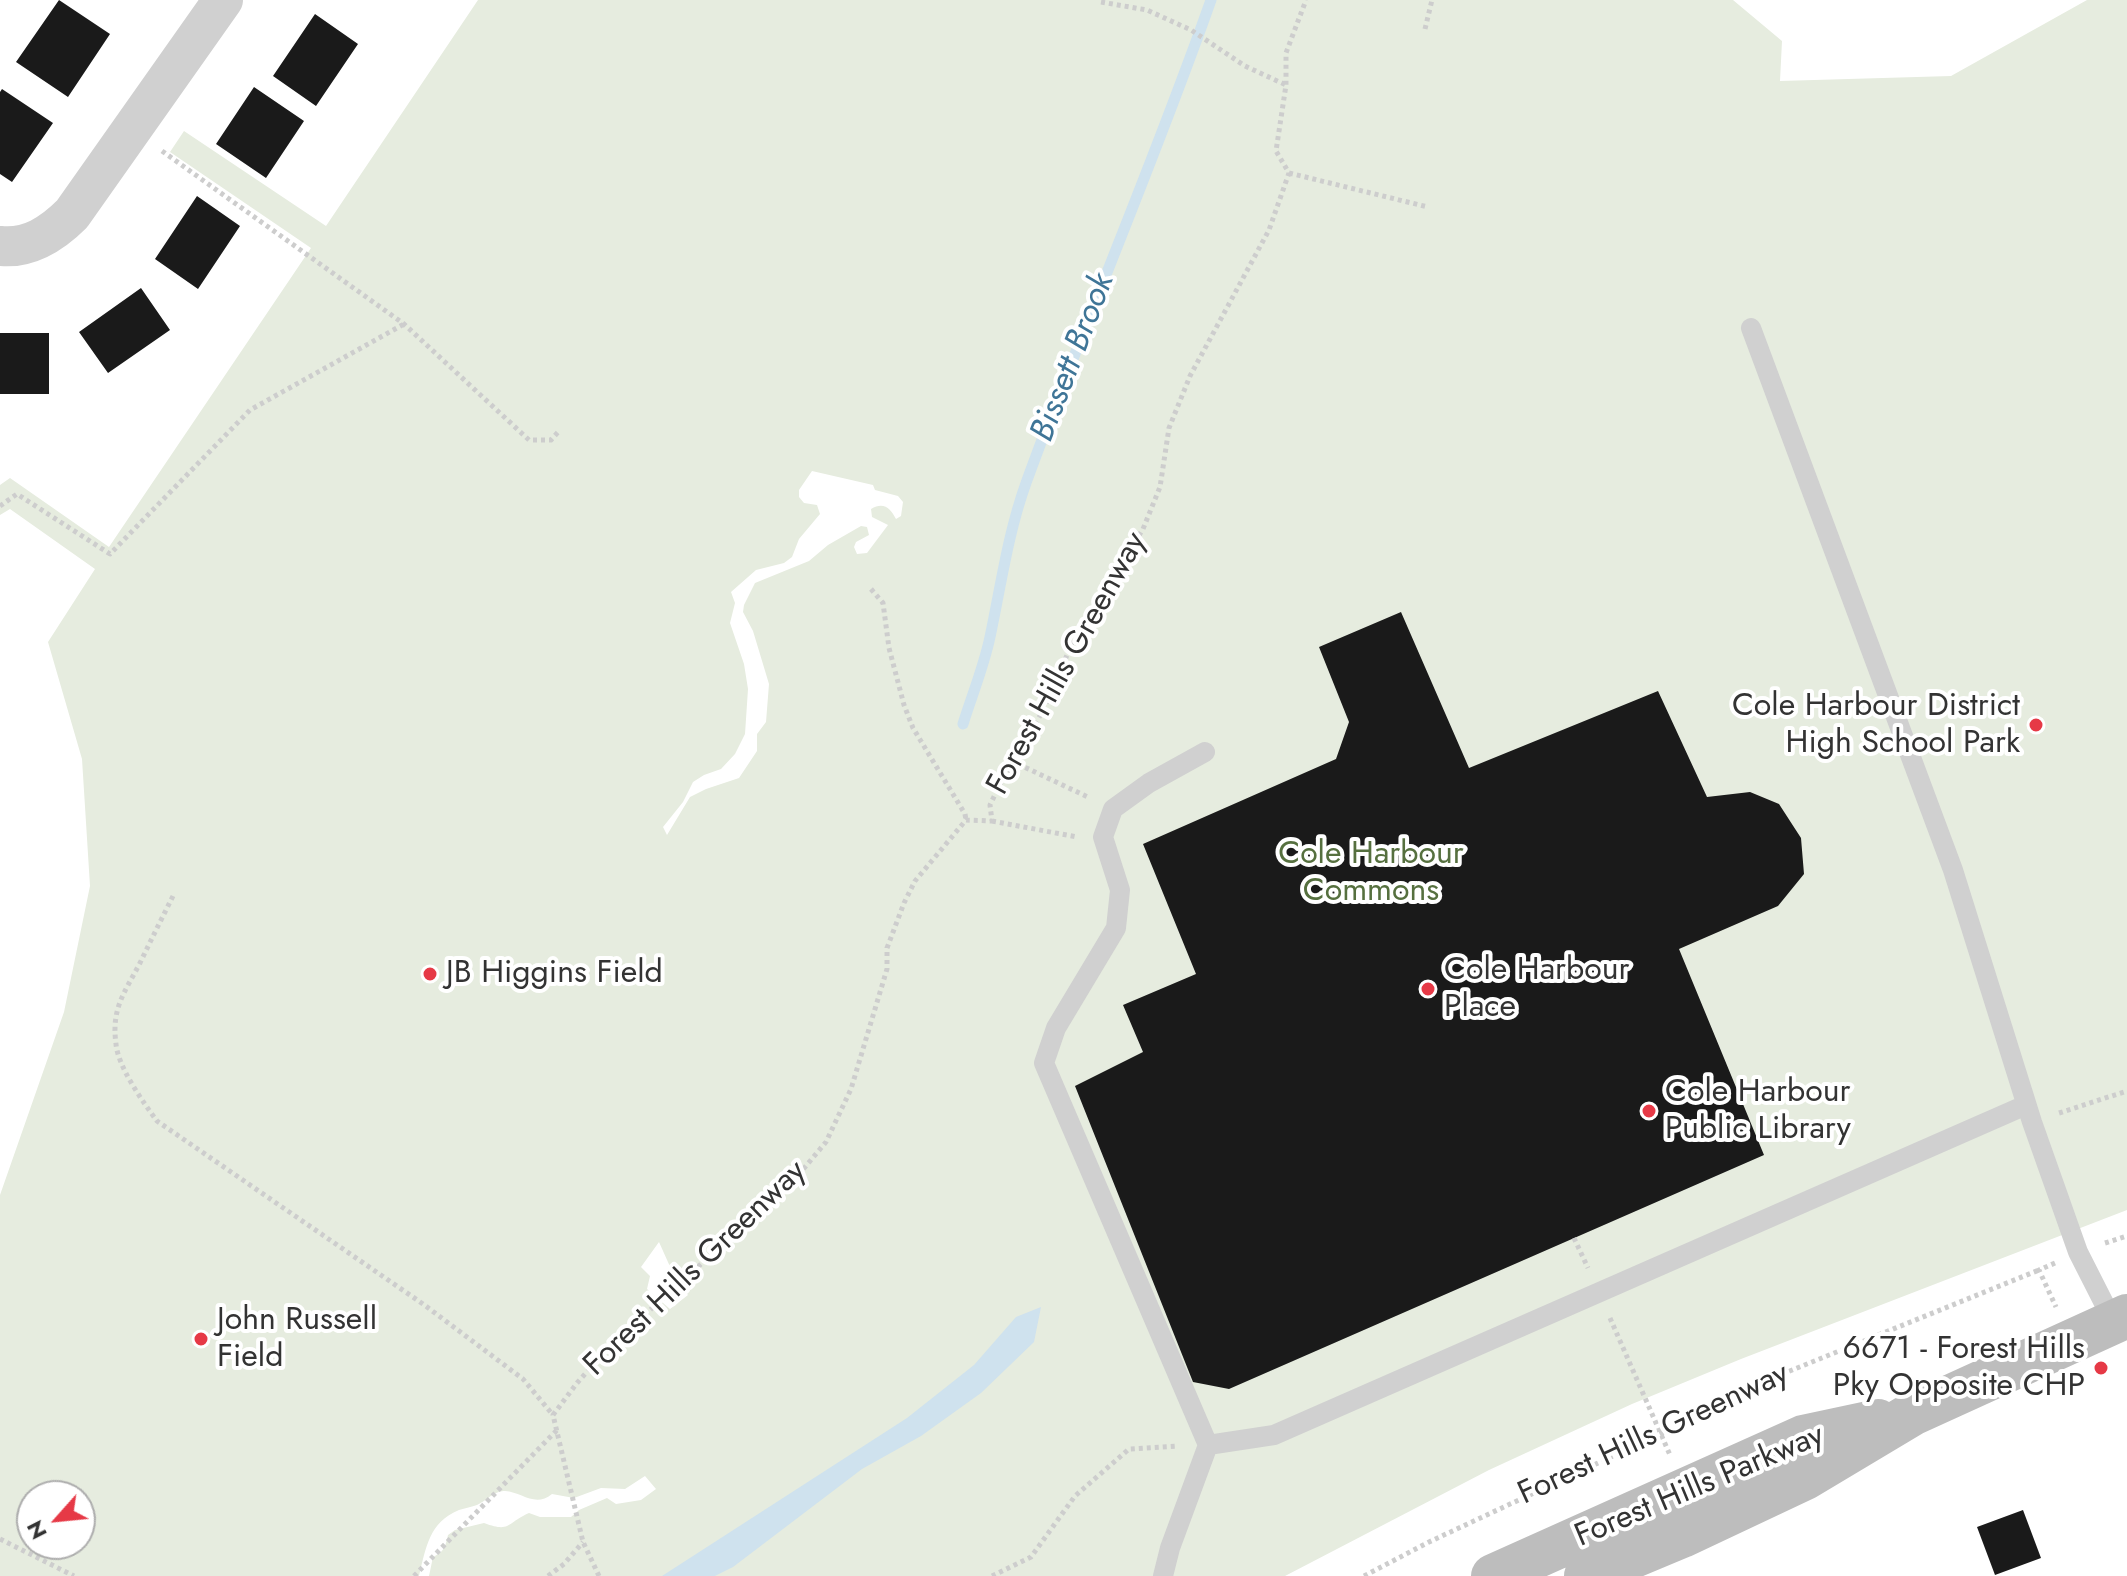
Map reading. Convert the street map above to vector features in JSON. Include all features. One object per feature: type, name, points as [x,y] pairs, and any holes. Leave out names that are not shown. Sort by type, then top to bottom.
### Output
[{"type":"main road","name":"Forest Hills Parkway","points":[[1586,1576],[1682,1536],[1805,1478],[1912,1414],[2120,1318]]},
{"type":"main road","name":"Forest Hills Parkway","points":[[1493,1576],[1803,1437],[1912,1414]]},
{"type":"street","points":[[0,246],[36,241],[61,224],[81,202],[223,0]]},
{"type":"lane","points":[[1751,328],[1953,870],[2029,1113],[2078,1252],[2120,1318]]},
{"type":"lane","points":[[1163,1576],[1170,1548],[1208,1445],[1044,1063],[1056,1028],[1116,928],[1120,890],[1103,837],[1113,809],[1149,783],[1205,752]]},
{"type":"lane","points":[[1208,1445],[1274,1435],[2029,1113]]},
{"type":"path","points":[[1306,0],[1286,53],[1286,85],[1276,151],[1289,173],[1428,207]]},
{"type":"path","points":[[1425,29],[1432,0]]},
{"type":"path","points":[[1101,2],[1147,10],[1191,30],[1245,66],[1286,85]]},
{"type":"path","points":[[132,129],[404,324],[529,440],[551,440],[559,431]]},
{"type":"path","name":"Forest Hills Greenway","points":[[553,1415],[608,1348],[795,1179],[826,1142],[851,1089],[887,969],[887,948],[904,903],[915,881],[966,820],[992,821],[990,805],[1002,780],[1018,764],[1073,641],[1143,529],[1160,487],[1169,428],[1185,389],[1269,230],[1289,173]]},
{"type":"path","points":[[0,506],[17,494],[110,554],[250,410],[404,324]]},
{"type":"path","points":[[871,589],[883,603],[899,690],[908,716],[966,820]]},
{"type":"path","points":[[1018,764],[1113,809]]},
{"type":"path","points":[[992,821],[1072,837],[1103,837]]},
{"type":"path","points":[[173,896],[135,972],[122,991],[116,1015],[115,1047],[138,1096],[157,1121],[423,1304],[523,1379],[553,1415],[583,1542],[599,1576]]},
{"type":"path","points":[[2029,1113],[2127,1091]]},
{"type":"path","name":"Forest Hills Greenway","points":[[1364,1576],[1799,1366],[2039,1270]]},
{"type":"path","points":[[1636,1375],[1683,1490]]},
{"type":"path","points":[[414,1576],[558,1429]]},
{"type":"path","points":[[992,1576],[1031,1557],[1075,1496],[1129,1449],[1208,1445]]},
{"type":"path","points":[[0,1539],[74,1576]]},
{"type":"path","points":[[548,1576],[564,1564],[583,1542]]},
{"type":"green space","name":"Cole Harbour Commons","points":[[478,0],[1733,0],[1782,41],[1780,81],[1951,76],[2087,0],[2127,0],[2127,1210],[1632,1404],[1489,1470],[1285,1576],[429,1576],[433,1557],[442,1551],[448,1535],[455,1530],[484,1523],[504,1527],[529,1513],[540,1517],[571,1517],[579,1510],[607,1498],[616,1504],[641,1500],[656,1489],[645,1476],[625,1489],[601,1488],[574,1498],[552,1494],[540,1500],[511,1492],[498,1492],[441,1521],[430,1537],[419,1576],[0,1576],[0,1195],[64,1012],[90,886],[82,759],[48,642],[95,569],[10,509],[0,515],[0,485],[10,478],[109,547],[311,248],[170,152],[184,131],[326,226]],"holes":[[[812,471],[873,485],[875,490],[898,496],[903,502],[901,516],[896,519],[883,506],[871,509],[872,517],[888,525],[867,553],[857,554],[854,547],[856,542],[869,535],[867,527],[861,526],[828,545],[809,561],[755,583],[743,612],[753,631],[769,684],[766,722],[757,734],[757,751],[739,778],[690,797],[667,835],[663,827],[683,802],[693,782],[721,769],[735,754],[745,734],[748,689],[744,664],[730,623],[735,603],[731,592],[756,570],[784,563],[792,557],[799,539],[820,514],[817,505],[804,503],[799,497],[799,490]],[[659,1242],[676,1280],[688,1295],[670,1309],[647,1289],[650,1276],[641,1267]]]},
{"type":"water","points":[[1041,1307],[1034,1342],[981,1393],[921,1436],[862,1469],[733,1567],[715,1576],[662,1576],[907,1418],[974,1365],[1016,1317]]},
{"type":"building","points":[[59,0],[110,34],[68,97],[16,62]]},
{"type":"building","points":[[315,14],[358,44],[316,106],[273,76]]},
{"type":"building","points":[[254,87],[304,121],[266,178],[216,144]]},
{"type":"building","points":[[2,89],[53,123],[12,182],[0,174]]},
{"type":"building","points":[[197,196],[240,226],[198,289],[155,259]]},
{"type":"building","points":[[141,288],[170,330],[108,373],[79,332]]},
{"type":"building","points":[[0,333],[49,333],[49,394],[0,394]]},
{"type":"building","name":"Cole Harbour Place","points":[[1401,612],[1469,768],[1658,691],[1707,797],[1750,792],[1779,804],[1801,838],[1804,874],[1778,906],[1679,949],[1764,1155],[1229,1389],[1193,1382],[1075,1086],[1143,1052],[1123,1005],[1196,974],[1143,844],[1336,759],[1349,722],[1319,647]]},
{"type":"building","points":[[2023,1510],[2041,1558],[1995,1575],[1977,1527]]},
{"type":"waterway","name":"Bissett Brook","points":[[963,724],[987,648],[1010,540],[1026,483],[1211,0]]},
{"type":"place","name":"Cole Harbour District High School Park","points":[[2036,725]]},
{"type":"place","name":"JB Higgins Field","points":[[430,974]]},
{"type":"place","name":"Cole Harbour Place","points":[[1428,989]]},
{"type":"place","name":"Cole Harbour Public Library","points":[[1649,1111]]},
{"type":"place","name":"John Russell Field","points":[[201,1339]]},
{"type":"place","name":"6671 - Forest Hills Pky Opposite CHP","points":[[2101,1368]]}]
